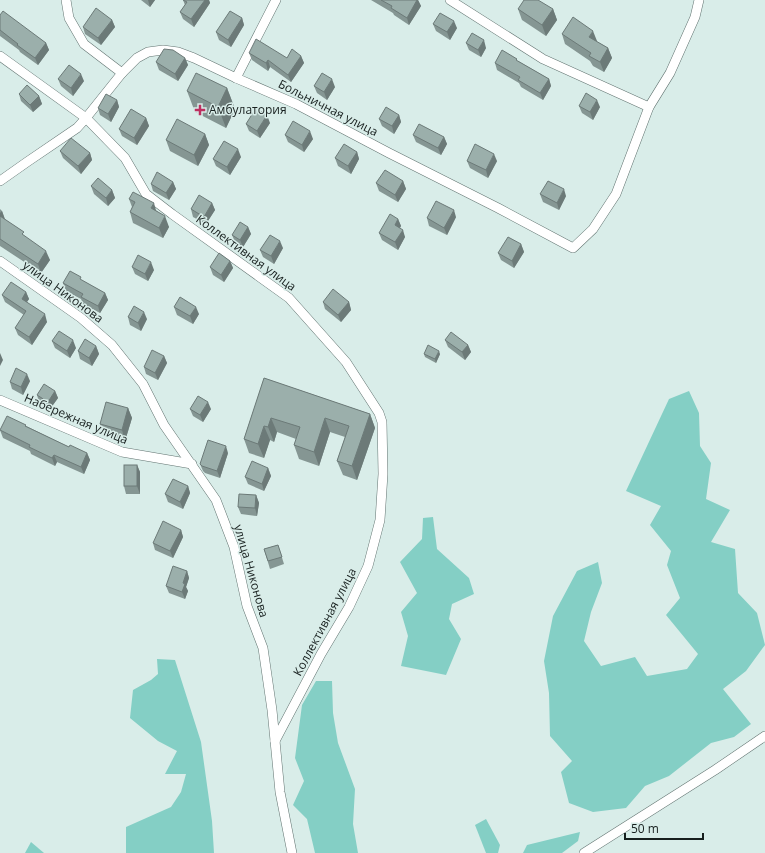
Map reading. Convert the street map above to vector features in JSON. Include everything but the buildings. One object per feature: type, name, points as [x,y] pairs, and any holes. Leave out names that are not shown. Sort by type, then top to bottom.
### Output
[{"type":"street","points":[[66,0],[69,18],[84,44],[122,73]]},
{"type":"street","points":[[236,78],[276,0]]},
{"type":"street","points":[[450,0],[543,58],[649,107],[670,73],[695,17],[699,0]]},
{"type":"street","name":"Больничная улица","points":[[0,181],[77,128],[122,73],[137,58],[148,52],[163,50],[183,54],[296,104],[573,248],[593,229],[616,194],[649,107]]},
{"type":"street","name":"Коллективная улица","points":[[0,56],[86,118],[125,158],[146,194],[289,298],[346,362],[379,414],[382,422],[383,474],[380,520],[368,566],[349,607],[321,654],[275,741]]},
{"type":"street","name":"улица Никонова","points":[[0,261],[81,318],[112,345],[143,384],[164,425],[216,500],[234,547],[247,606],[263,648],[272,710],[280,792],[292,853]]},
{"type":"street","name":"Набережная улица","points":[[0,400],[122,452],[192,464]]},
{"type":"street","points":[[584,853],[715,770],[765,736]]},
{"type":"shaded area","points":[[689,391],[699,413],[700,446],[711,463],[706,499],[730,510],[711,542],[735,549],[738,593],[757,613],[765,645],[746,671],[723,689],[751,724],[734,737],[711,743],[669,776],[645,786],[626,808],[593,812],[569,803],[561,772],[572,761],[550,736],[549,693],[544,661],[553,616],[577,571],[598,562],[602,583],[591,612],[584,641],[601,666],[635,657],[647,676],[687,669],[698,654],[666,615],[680,598],[667,565],[671,551],[650,525],[661,506],[626,491],[669,399]]},
{"type":"shaded area","points":[[433,517],[437,549],[469,578],[474,594],[452,604],[449,619],[461,639],[446,675],[401,666],[408,636],[401,612],[417,593],[400,562],[422,539],[423,518]]},
{"type":"shaded area","points":[[157,659],[175,660],[201,742],[212,821],[214,853],[126,853],[126,827],[171,807],[181,792],[186,774],[165,774],[177,751],[158,741],[130,718],[133,690],[151,680],[158,674]]},
{"type":"shaded area","points":[[316,681],[332,681],[333,713],[338,743],[355,789],[353,824],[358,853],[315,853],[307,819],[293,805],[304,781],[295,758],[302,705]]},
{"type":"shaded area","points":[[486,819],[500,845],[498,853],[486,853],[475,825]]},
{"type":"shaded area","points":[[580,832],[578,841],[562,853],[523,853],[527,845]]},
{"type":"shaded area","points":[[31,842],[44,853],[25,853]]},
{"type":"place","name":"Амбулатория","points":[[200,110]]}]
